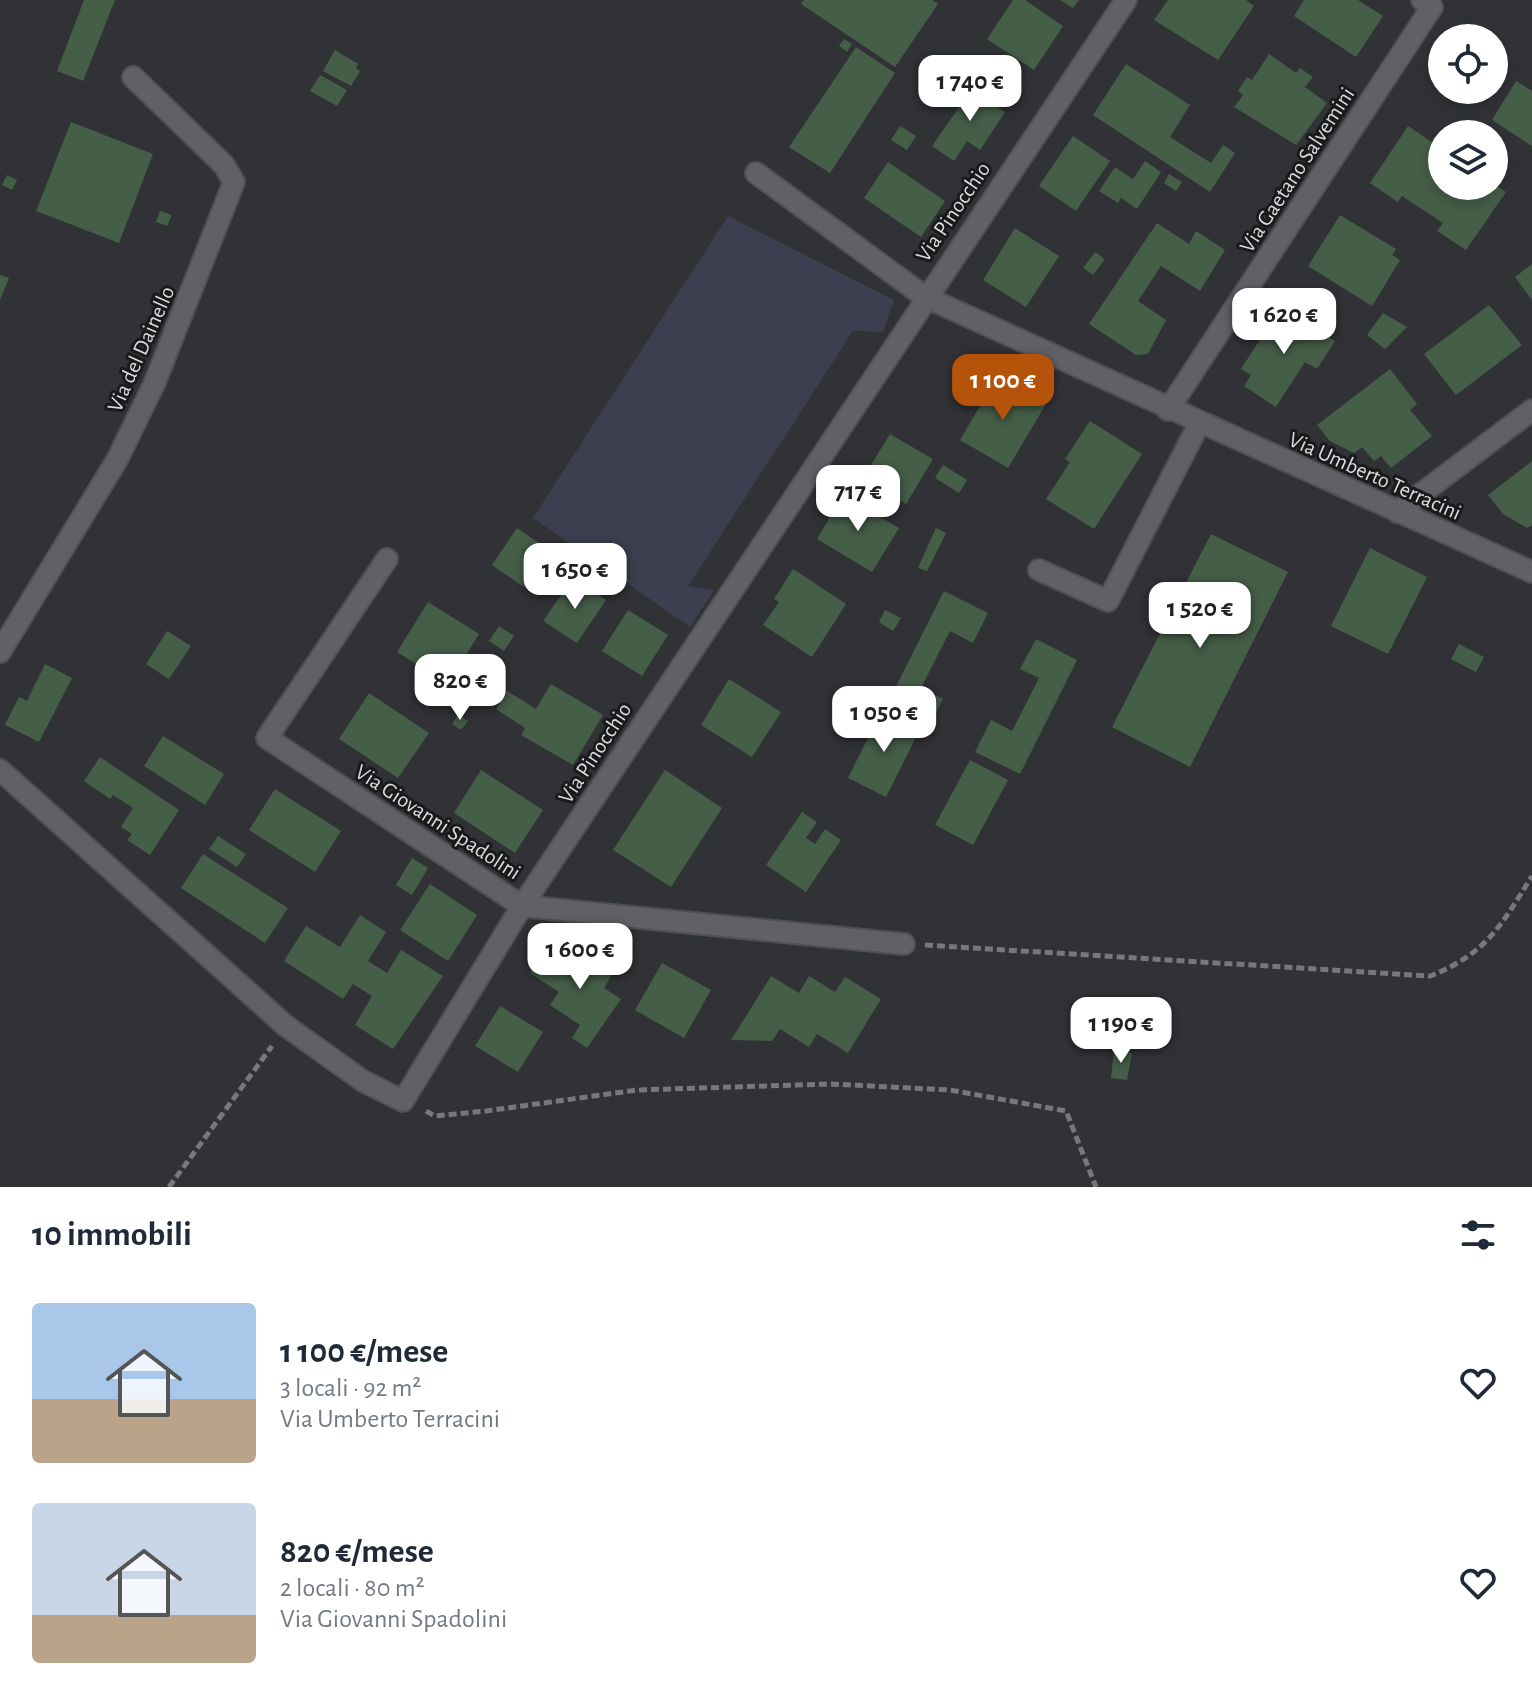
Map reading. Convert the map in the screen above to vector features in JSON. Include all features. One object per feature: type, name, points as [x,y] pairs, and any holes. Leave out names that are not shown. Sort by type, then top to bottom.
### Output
[{"type":"street","name":"Via Pinocchio","points":[[403,1101],[522,906],[925,297],[1126,0]]},
{"type":"street","name":"Via Gaetano Salvemini","points":[[1168,410],[1432,7],[1422,0]]},
{"type":"street","name":"Via del Dainello","points":[[0,652],[123,448],[161,368],[234,182],[224,165],[133,77]]},
{"type":"street","name":"Via Umberto Terracini","points":[[756,173],[925,297],[1168,410],[1532,572]]},
{"type":"street","points":[[1397,512],[1532,410]]},
{"type":"street","points":[[1039,570],[1108,601],[1199,424]]},
{"type":"street","name":"Via Giovanni Spadolini","points":[[387,559],[267,738],[522,906],[904,944]]},
{"type":"street","points":[[0,770],[286,1026],[363,1081],[403,1101]]},
{"type":"path","points":[[904,944],[1430,976],[1463,963],[1497,931],[1532,876]]},
{"type":"path","points":[[169,1187],[286,1026]]},
{"type":"path","points":[[403,1101],[435,1116],[637,1090],[831,1084],[950,1090],[1066,1111],[1096,1187]]},
{"type":"shaded area","points":[[728,216],[894,300],[883,332],[853,331],[688,586],[714,590],[690,627],[533,518]]},
{"type":"building","points":[[84,0],[115,0],[83,81],[57,71]]},
{"type":"building","points":[[804,0],[932,0],[938,4],[895,67],[801,4]]},
{"type":"building","points":[[1013,0],[1025,0],[1063,26],[1034,70],[987,39]]},
{"type":"building","points":[[1060,0],[1079,0],[1073,8]]},
{"type":"building","points":[[1168,0],[1246,0],[1254,6],[1218,60],[1154,20]]},
{"type":"building","points":[[1304,0],[1358,0],[1383,16],[1356,57],[1294,16]]},
{"type":"building","points":[[844,39],[852,44],[847,52],[839,46]]},
{"type":"building","points":[[856,47],[895,73],[830,173],[789,147]]},
{"type":"building","points":[[335,50],[358,64],[356,68],[360,71],[351,86],[323,71]]},
{"type":"building","points":[[1269,54],[1296,73],[1300,68],[1313,77],[1305,87],[1327,103],[1296,145],[1234,107],[1243,95],[1238,91],[1247,77],[1252,80]]},
{"type":"building","points":[[1126,64],[1190,105],[1170,137],[1211,163],[1223,145],[1235,153],[1210,192],[1093,115]]},
{"type":"building","points":[[320,75],[347,90],[337,106],[310,91]]},
{"type":"building","points":[[1516,81],[1532,91],[1532,146],[1508,130],[1508,120],[1492,120],[1502,104],[1508,104],[1508,94]]},
{"type":"building","points":[[976,83],[1001,101],[997,107],[1005,112],[980,150],[967,141],[954,161],[932,146]]},
{"type":"building","points":[[71,122],[153,154],[119,243],[36,211]]},
{"type":"building","points":[[900,126],[916,136],[907,150],[891,140]]},
{"type":"building","points":[[1408,126],[1428,140],[1428,200],[1500,200],[1466,250],[1437,231],[1443,223],[1402,196],[1398,202],[1370,183]]},
{"type":"building","points":[[1073,136],[1110,161],[1076,211],[1039,186]]},
{"type":"building","points":[[1145,161],[1161,172],[1137,209],[1121,198],[1118,203],[1099,191],[1115,167],[1133,179]]},
{"type":"building","points":[[888,162],[945,201],[921,237],[864,198]]},
{"type":"building","points":[[1169,174],[1182,182],[1176,191],[1164,183]]},
{"type":"building","points":[[7,175],[17,180],[12,190],[2,185]]},
{"type":"building","points":[[160,211],[172,215],[167,226],[156,222]]},
{"type":"building","points":[[1340,215],[1396,249],[1392,255],[1400,260],[1372,306],[1308,266]]},
{"type":"building","points":[[1157,223],[1189,244],[1196,231],[1225,250],[1200,291],[1161,266],[1138,301],[1166,320],[1148,354],[1136,355],[1089,324]]},
{"type":"building","points":[[1015,228],[1059,256],[1026,307],[983,280]]},
{"type":"building","points":[[1095,252],[1105,259],[1093,275],[1083,268]]},
{"type":"building","points":[[1532,264],[1532,300],[1515,277]]},
{"type":"building","points":[[0,275],[9,278],[0,300]]},
{"type":"building","points":[[1489,305],[1522,345],[1456,395],[1424,354]]},
{"type":"building","points":[[1281,307],[1335,341],[1317,369],[1305,362],[1276,407],[1244,386],[1251,375],[1241,369]]},
{"type":"building","points":[[1383,313],[1407,327],[1385,349],[1367,335]]},
{"type":"building","points":[[1390,369],[1417,404],[1410,410],[1432,436],[1391,468],[1381,456],[1374,461],[1362,447],[1354,453],[1330,441],[1317,425]]},
{"type":"building","points":[[998,375],[1046,404],[1008,468],[960,440]]},
{"type":"building","points":[[1090,421],[1142,454],[1094,529],[1046,499],[1070,462],[1065,459]]},
{"type":"building","points":[[890,434],[933,459],[906,504],[863,478]]},
{"type":"building","points":[[1532,461],[1532,525],[1527,528],[1503,514],[1488,495]]},
{"type":"building","points":[[943,465],[967,480],[959,493],[935,478]]},
{"type":"building","points":[[843,495],[899,528],[872,572],[817,539]]},
{"type":"building","points":[[517,528],[549,550],[524,587],[492,565]]},
{"type":"building","points":[[936,528],[946,533],[927,571],[918,568]]},
{"type":"building","points":[[1211,534],[1288,572],[1190,767],[1112,727]]},
{"type":"building","points":[[1370,548],[1427,577],[1388,654],[1331,626]]},
{"type":"building","points":[[793,569],[846,604],[812,657],[763,625],[779,602],[774,599]]},
{"type":"building","points":[[573,578],[606,600],[577,643],[543,621]]},
{"type":"building","points":[[944,591],[988,613],[973,643],[950,631],[921,688],[943,699],[929,727],[886,706]]},
{"type":"building","points":[[428,602],[479,634],[448,684],[397,652]]},
{"type":"building","points":[[628,610],[668,635],[642,676],[602,651]]},
{"type":"building","points":[[885,610],[901,618],[893,631],[879,622]]},
{"type":"building","points":[[499,626],[514,636],[504,651],[489,641]]},
{"type":"building","points":[[167,631],[191,646],[169,679],[146,664]]},
{"type":"building","points":[[1036,639],[1077,660],[1020,774],[975,752],[991,720],[1012,731],[1039,678],[1020,669]]},
{"type":"building","points":[[1459,644],[1484,657],[1476,672],[1451,659]]},
{"type":"building","points":[[45,664],[72,678],[39,742],[5,725],[19,697],[27,701]]},
{"type":"building","points":[[469,674],[479,680],[470,692],[461,685]]},
{"type":"building","points":[[729,679],[781,712],[752,757],[701,725]]},
{"type":"building","points":[[551,684],[603,715],[573,765],[521,735],[525,728],[496,709],[507,691],[536,709]]},
{"type":"building","points":[[369,693],[429,733],[398,778],[339,739]]},
{"type":"building","points":[[881,712],[919,731],[886,797],[848,778]]},
{"type":"building","points":[[458,715],[468,721],[461,730],[452,724]]},
{"type":"building","points":[[163,736],[224,774],[205,805],[144,766]]},
{"type":"building","points":[[100,757],[179,810],[150,855],[127,840],[132,834],[121,827],[133,808],[113,795],[110,799],[84,781]]},
{"type":"building","points":[[970,760],[1008,780],[973,845],[935,825]]},
{"type":"building","points":[[481,770],[543,810],[515,853],[454,813]]},
{"type":"building","points":[[665,770],[722,808],[671,887],[613,850]]},
{"type":"building","points":[[275,789],[341,831],[315,872],[249,830]]},
{"type":"building","points":[[802,812],[817,822],[806,838],[815,844],[825,829],[841,840],[806,892],[766,865]]},
{"type":"building","points":[[218,836],[246,854],[237,867],[209,849]]},
{"type":"building","points":[[203,854],[288,908],[265,943],[181,888]]},
{"type":"building","points":[[412,858],[428,868],[412,895],[396,885]]},
{"type":"building","points":[[430,884],[477,915],[448,961],[400,930]]},
{"type":"building","points":[[360,915],[386,932],[368,961],[387,973],[401,950],[443,976],[393,1049],[355,1025],[372,996],[353,984],[343,999],[284,961],[306,926],[340,947]]},
{"type":"building","points":[[542,956],[611,959],[619,963],[604,988],[621,999],[587,1048],[572,1038],[580,1025],[550,1005],[559,992],[530,973]]},
{"type":"building","points":[[662,963],[711,990],[684,1038],[635,1010]]},
{"type":"building","points":[[771,976],[799,993],[809,976],[835,992],[845,977],[881,999],[848,1053],[817,1034],[809,1047],[780,1029],[772,1041],[731,1040]]},
{"type":"building","points":[[500,1006],[543,1032],[518,1072],[475,1046]]},
{"type":"building","points":[[1114,1050],[1132,1053],[1127,1080],[1111,1078]]}]
